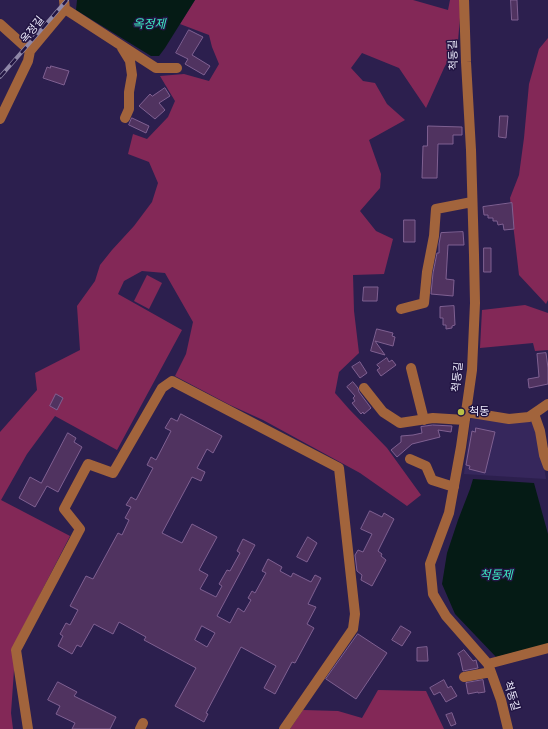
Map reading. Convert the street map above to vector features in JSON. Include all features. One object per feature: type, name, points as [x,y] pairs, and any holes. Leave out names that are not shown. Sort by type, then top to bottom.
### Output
[{"type":"street","name":"척동길","points":[[464,0],[474,255],[475,303],[472,370],[462,447],[449,513],[430,564],[433,594],[446,616],[489,668],[501,700],[508,729]]},
{"type":"street","points":[[65,5],[120,45],[156,68],[177,68]]},
{"type":"street","name":"옥정길","points":[[0,120],[28,61],[30,51],[65,5]]},
{"type":"street","points":[[0,24],[30,51]]},
{"type":"street","points":[[120,45],[130,61],[132,76],[129,92],[129,109],[125,118]]},
{"type":"street","points":[[401,309],[424,303],[427,272],[434,236],[436,209],[472,202]]},
{"type":"street","points":[[411,368],[424,420]]},
{"type":"street","points":[[30,728],[16,650],[80,529],[64,509],[88,464],[113,473],[162,388],[172,381],[339,468],[355,614],[353,629],[284,729]]},
{"type":"street","points":[[364,388],[383,412],[400,423],[433,418],[466,416],[509,419],[529,417],[548,404]]},
{"type":"street","points":[[534,414],[540,431],[544,455],[548,466]]},
{"type":"street","points":[[410,459],[426,466],[432,480],[454,487]]},
{"type":"street","points":[[464,676],[548,648]]},
{"type":"shaded area","points":[[195,0],[413,0],[448,10],[450,0],[460,0],[461,6],[458,41],[426,108],[399,68],[362,53],[351,68],[363,81],[375,83],[387,104],[405,120],[369,140],[381,174],[380,188],[360,211],[376,231],[393,239],[384,274],[353,275],[354,311],[359,353],[339,372],[335,393],[387,448],[421,495],[407,506],[360,473],[263,420],[230,405],[175,376],[186,354],[193,322],[165,273],[142,271],[124,281],[118,294],[182,330],[117,450],[55,416],[27,454],[1,500],[70,536],[16,641],[11,713],[13,729],[0,729],[0,432],[37,390],[35,373],[80,350],[77,306],[95,281],[100,265],[134,226],[152,202],[158,183],[149,162],[128,154],[133,134],[147,139],[168,117],[175,101],[160,76],[184,74],[209,81],[219,64],[209,35],[180,24]]},
{"type":"shaded area","points":[[548,38],[548,300],[546,304],[519,275],[510,198],[519,175],[529,84],[539,49]]},
{"type":"shaded area","points":[[147,275],[162,283],[149,309],[134,301]]},
{"type":"shaded area","points":[[525,305],[548,313],[548,350],[535,351],[533,343],[480,348],[482,310]]},
{"type":"shaded area","points":[[471,416],[532,418],[538,431],[546,479],[464,474]]},
{"type":"shaded area","points":[[378,690],[426,691],[444,729],[290,729],[303,710],[338,711],[362,718]]},
{"type":"water","name":"옥정제","points":[[77,0],[195,0],[159,56],[151,56],[76,10]]},
{"type":"water","name":"척동제","points":[[473,479],[534,483],[548,534],[548,644],[496,657],[455,614],[442,584],[447,553]]},
{"type":"building","points":[[511,0],[517,0],[518,20],[512,20]]},
{"type":"building","points":[[189,30],[203,37],[192,55],[210,66],[204,75],[185,64],[188,59],[176,53]]},
{"type":"building","points":[[51,66],[69,71],[64,85],[43,78],[47,67],[50,68]]},
{"type":"building","points":[[165,88],[170,96],[159,103],[165,110],[155,119],[139,106],[150,94],[152,96]]},
{"type":"building","points":[[500,116],[508,116],[506,138],[499,137]]},
{"type":"building","points":[[132,118],[149,126],[146,133],[129,125]]},
{"type":"building","points":[[428,126],[462,127],[462,135],[453,135],[453,144],[438,144],[437,178],[422,178],[423,146],[427,146]]},
{"type":"building","points":[[512,203],[514,229],[504,230],[503,224],[498,225],[497,221],[493,221],[493,218],[488,218],[488,215],[484,215],[483,207]]},
{"type":"building","points":[[404,220],[415,220],[415,242],[404,242]]},
{"type":"building","points":[[463,232],[464,245],[448,245],[446,279],[454,280],[453,296],[431,294],[433,273],[437,253],[439,253],[441,233]]},
{"type":"building","points":[[484,248],[491,248],[491,272],[484,272]]},
{"type":"building","points":[[364,287],[378,287],[377,301],[363,301]]},
{"type":"building","points":[[454,306],[455,325],[452,326],[452,328],[446,329],[446,325],[443,325],[443,318],[440,318],[440,307]]},
{"type":"building","points":[[377,329],[393,333],[392,336],[395,337],[393,346],[375,341],[385,355],[371,351]]},
{"type":"building","points":[[546,353],[548,384],[529,388],[528,379],[539,377],[537,354]]},
{"type":"building","points":[[387,358],[389,362],[392,360],[396,365],[381,376],[377,370],[380,368],[377,365]]},
{"type":"building","points":[[360,362],[367,373],[360,378],[352,367]]},
{"type":"building","points":[[353,382],[371,408],[364,414],[363,412],[361,414],[352,403],[355,401],[353,398],[355,396],[347,387]]},
{"type":"building","points":[[56,394],[63,398],[57,410],[50,406]]},
{"type":"building","points":[[181,414],[222,436],[213,453],[207,449],[197,468],[205,472],[201,481],[192,477],[162,533],[182,543],[192,524],[217,537],[199,570],[208,575],[200,589],[216,597],[222,586],[219,584],[227,570],[230,571],[240,553],[237,551],[243,539],[255,545],[217,616],[230,623],[238,608],[244,612],[251,600],[248,598],[252,591],[255,593],[266,573],[262,571],[268,559],[282,567],[280,571],[291,577],[293,573],[311,582],[315,575],[321,578],[308,604],[316,607],[307,624],[314,628],[295,663],[292,662],[275,694],[264,688],[276,666],[241,647],[206,713],[208,714],[204,722],[175,706],[196,668],[144,640],[146,637],[119,622],[113,634],[94,624],[81,647],[77,645],[72,654],[58,646],[63,636],[60,634],[66,623],[70,625],[78,610],[70,606],[86,576],[93,579],[118,533],[122,535],[129,520],[125,518],[131,507],[126,505],[131,497],[136,500],[153,468],[147,465],[151,457],[156,460],[171,431],[165,428],[171,418],[177,421]],"holes":[[[202,626],[215,633],[207,647],[195,640]]]},
{"type":"building","points":[[433,425],[452,426],[451,432],[438,430],[440,437],[412,444],[397,457],[391,450],[401,442],[401,436],[422,433],[421,427]]},
{"type":"building","points":[[476,428],[495,432],[485,473],[469,469],[470,466],[466,465],[472,431],[475,432]]},
{"type":"building","points":[[68,433],[76,438],[74,442],[82,447],[58,492],[47,486],[35,507],[19,498],[30,477],[41,483]]},
{"type":"building","points":[[370,511],[382,517],[384,513],[394,519],[378,551],[386,560],[372,586],[361,580],[362,575],[357,571],[355,555],[358,550],[363,552],[372,534],[361,529]]},
{"type":"building","points":[[308,537],[317,543],[307,562],[297,557]]},
{"type":"building","points":[[401,626],[411,632],[402,646],[392,640]]},
{"type":"building","points":[[358,634],[387,653],[356,699],[326,679]]},
{"type":"building","points":[[427,647],[428,661],[417,661],[417,648]]},
{"type":"building","points":[[464,650],[473,661],[476,660],[478,668],[463,671],[458,654]]},
{"type":"building","points":[[444,680],[448,688],[451,686],[457,696],[446,702],[440,692],[434,695],[430,688]]},
{"type":"building","points":[[483,680],[485,692],[468,694],[466,683]]},
{"type":"building","points":[[58,682],[77,692],[74,696],[116,717],[110,729],[72,729],[75,723],[56,714],[60,706],[48,700]]},
{"type":"building","points":[[452,713],[456,724],[451,726],[446,715]]},
{"type":"railway","points":[[0,77],[67,0]]},
{"type":"place","name":"척동","points":[[461,412]]}]
